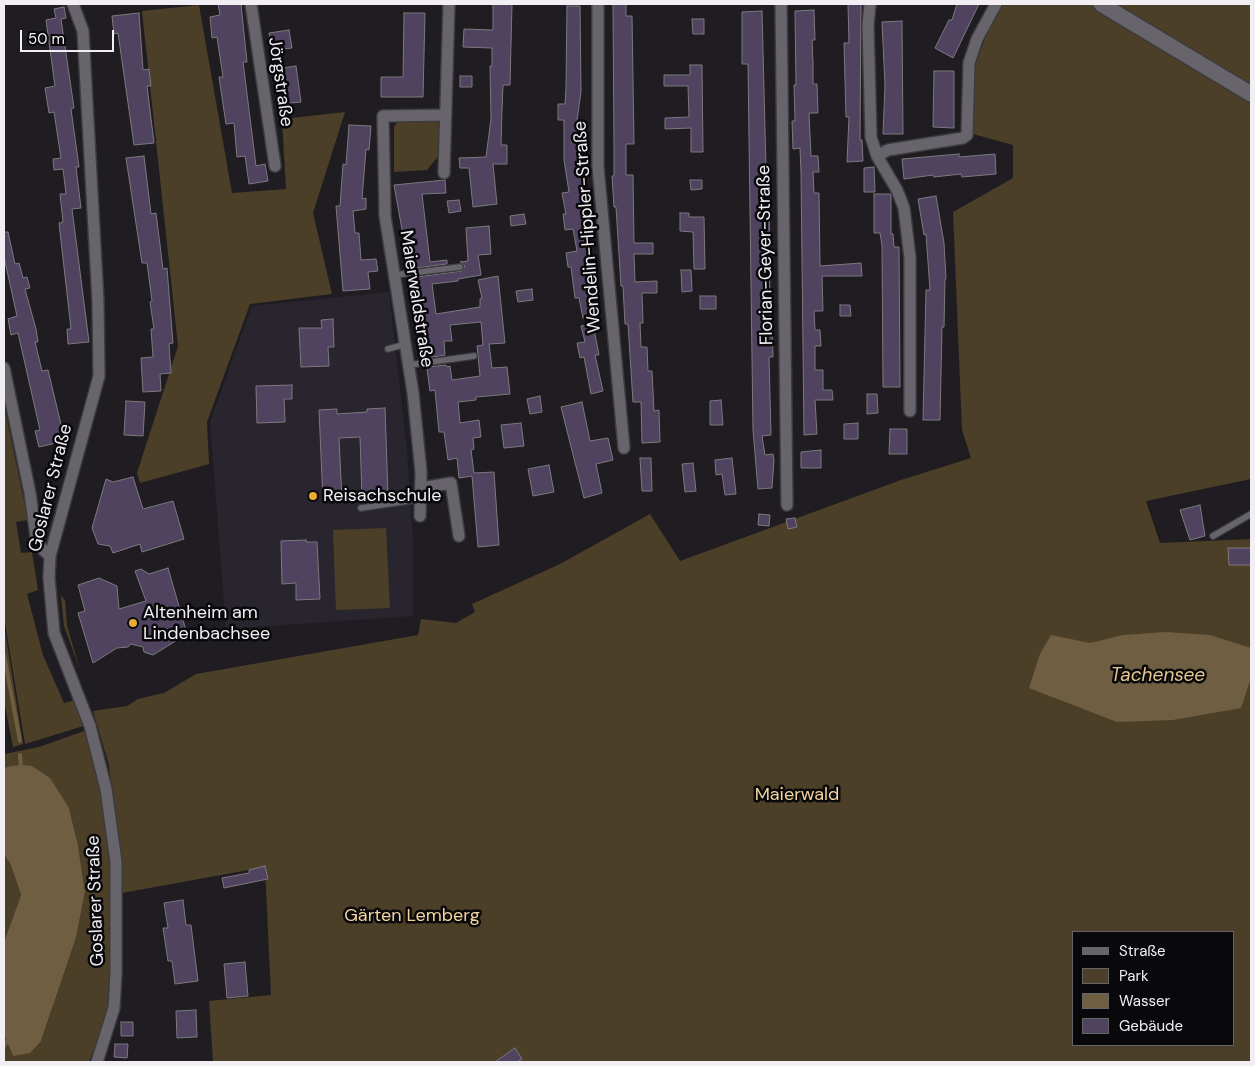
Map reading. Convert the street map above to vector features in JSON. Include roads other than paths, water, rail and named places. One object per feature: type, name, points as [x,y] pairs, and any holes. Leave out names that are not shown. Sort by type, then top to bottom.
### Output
[{"type":"main road","points":[[1102,4],[1251,94]]},
{"type":"street","name":"Goslarer Straße","points":[[73,4],[83,31],[98,301],[99,376],[50,556],[49,578],[54,633],[86,712],[106,789],[116,862],[116,973],[114,1008],[97,1062]]},
{"type":"street","name":"Jörgstraße","points":[[251,4],[275,166]]},
{"type":"street","points":[[444,173],[448,4]]},
{"type":"street","name":"Wendelin-Hippler-Straße","points":[[598,4],[598,167],[624,448]]},
{"type":"street","name":"Florian-Geyer-Straße","points":[[781,4],[787,505]]},
{"type":"street","points":[[870,4],[868,25],[870,137],[876,156],[897,190],[904,208],[910,258],[910,410]]},
{"type":"street","points":[[876,156],[888,150],[963,138],[968,135],[969,62],[977,39],[996,4]]},
{"type":"street","name":"Maierwaldstraße","points":[[420,516],[421,493],[406,344],[386,216],[383,116],[446,115]]},
{"type":"street","points":[[4,368],[30,493],[38,544],[50,556]]},
{"type":"street","points":[[421,493],[451,483],[459,536]]},
{"type":"lane","points":[[395,275],[460,267]]},
{"type":"lane","points":[[388,349],[406,344]]},
{"type":"lane","points":[[408,365],[474,356]]},
{"type":"lane","points":[[361,508],[421,493]]},
{"type":"lane","points":[[1213,536],[1251,514]]},
{"type":"water","name":"Tachensee","points":[[1166,632],[1210,635],[1251,648],[1251,678],[1241,708],[1173,720],[1117,722],[1029,688],[1040,654],[1051,635],[1090,643],[1123,635]]},
{"type":"water","points":[[32,766],[50,778],[69,808],[78,845],[85,892],[76,938],[41,1041],[30,1053],[13,1056],[4,1035],[4,942],[21,895],[10,863],[4,855],[4,770],[6,767]]},
{"type":"waterway","points":[[4,655],[20,741]]},
{"type":"waterway","points":[[20,755],[21,768]]},
{"type":"waterway","points":[[4,1046],[8,1040]]},
{"type":"place","name":"Reisachschule","points":[[313,496]]},
{"type":"place","name":"Altenheim am Lindenbachsee","points":[[133,623]]},
{"type":"park label","name":"Maierwald","points":[[797,795]]},
{"type":"park label","name":"Gärten Lemberg","points":[[412,916]]}]
